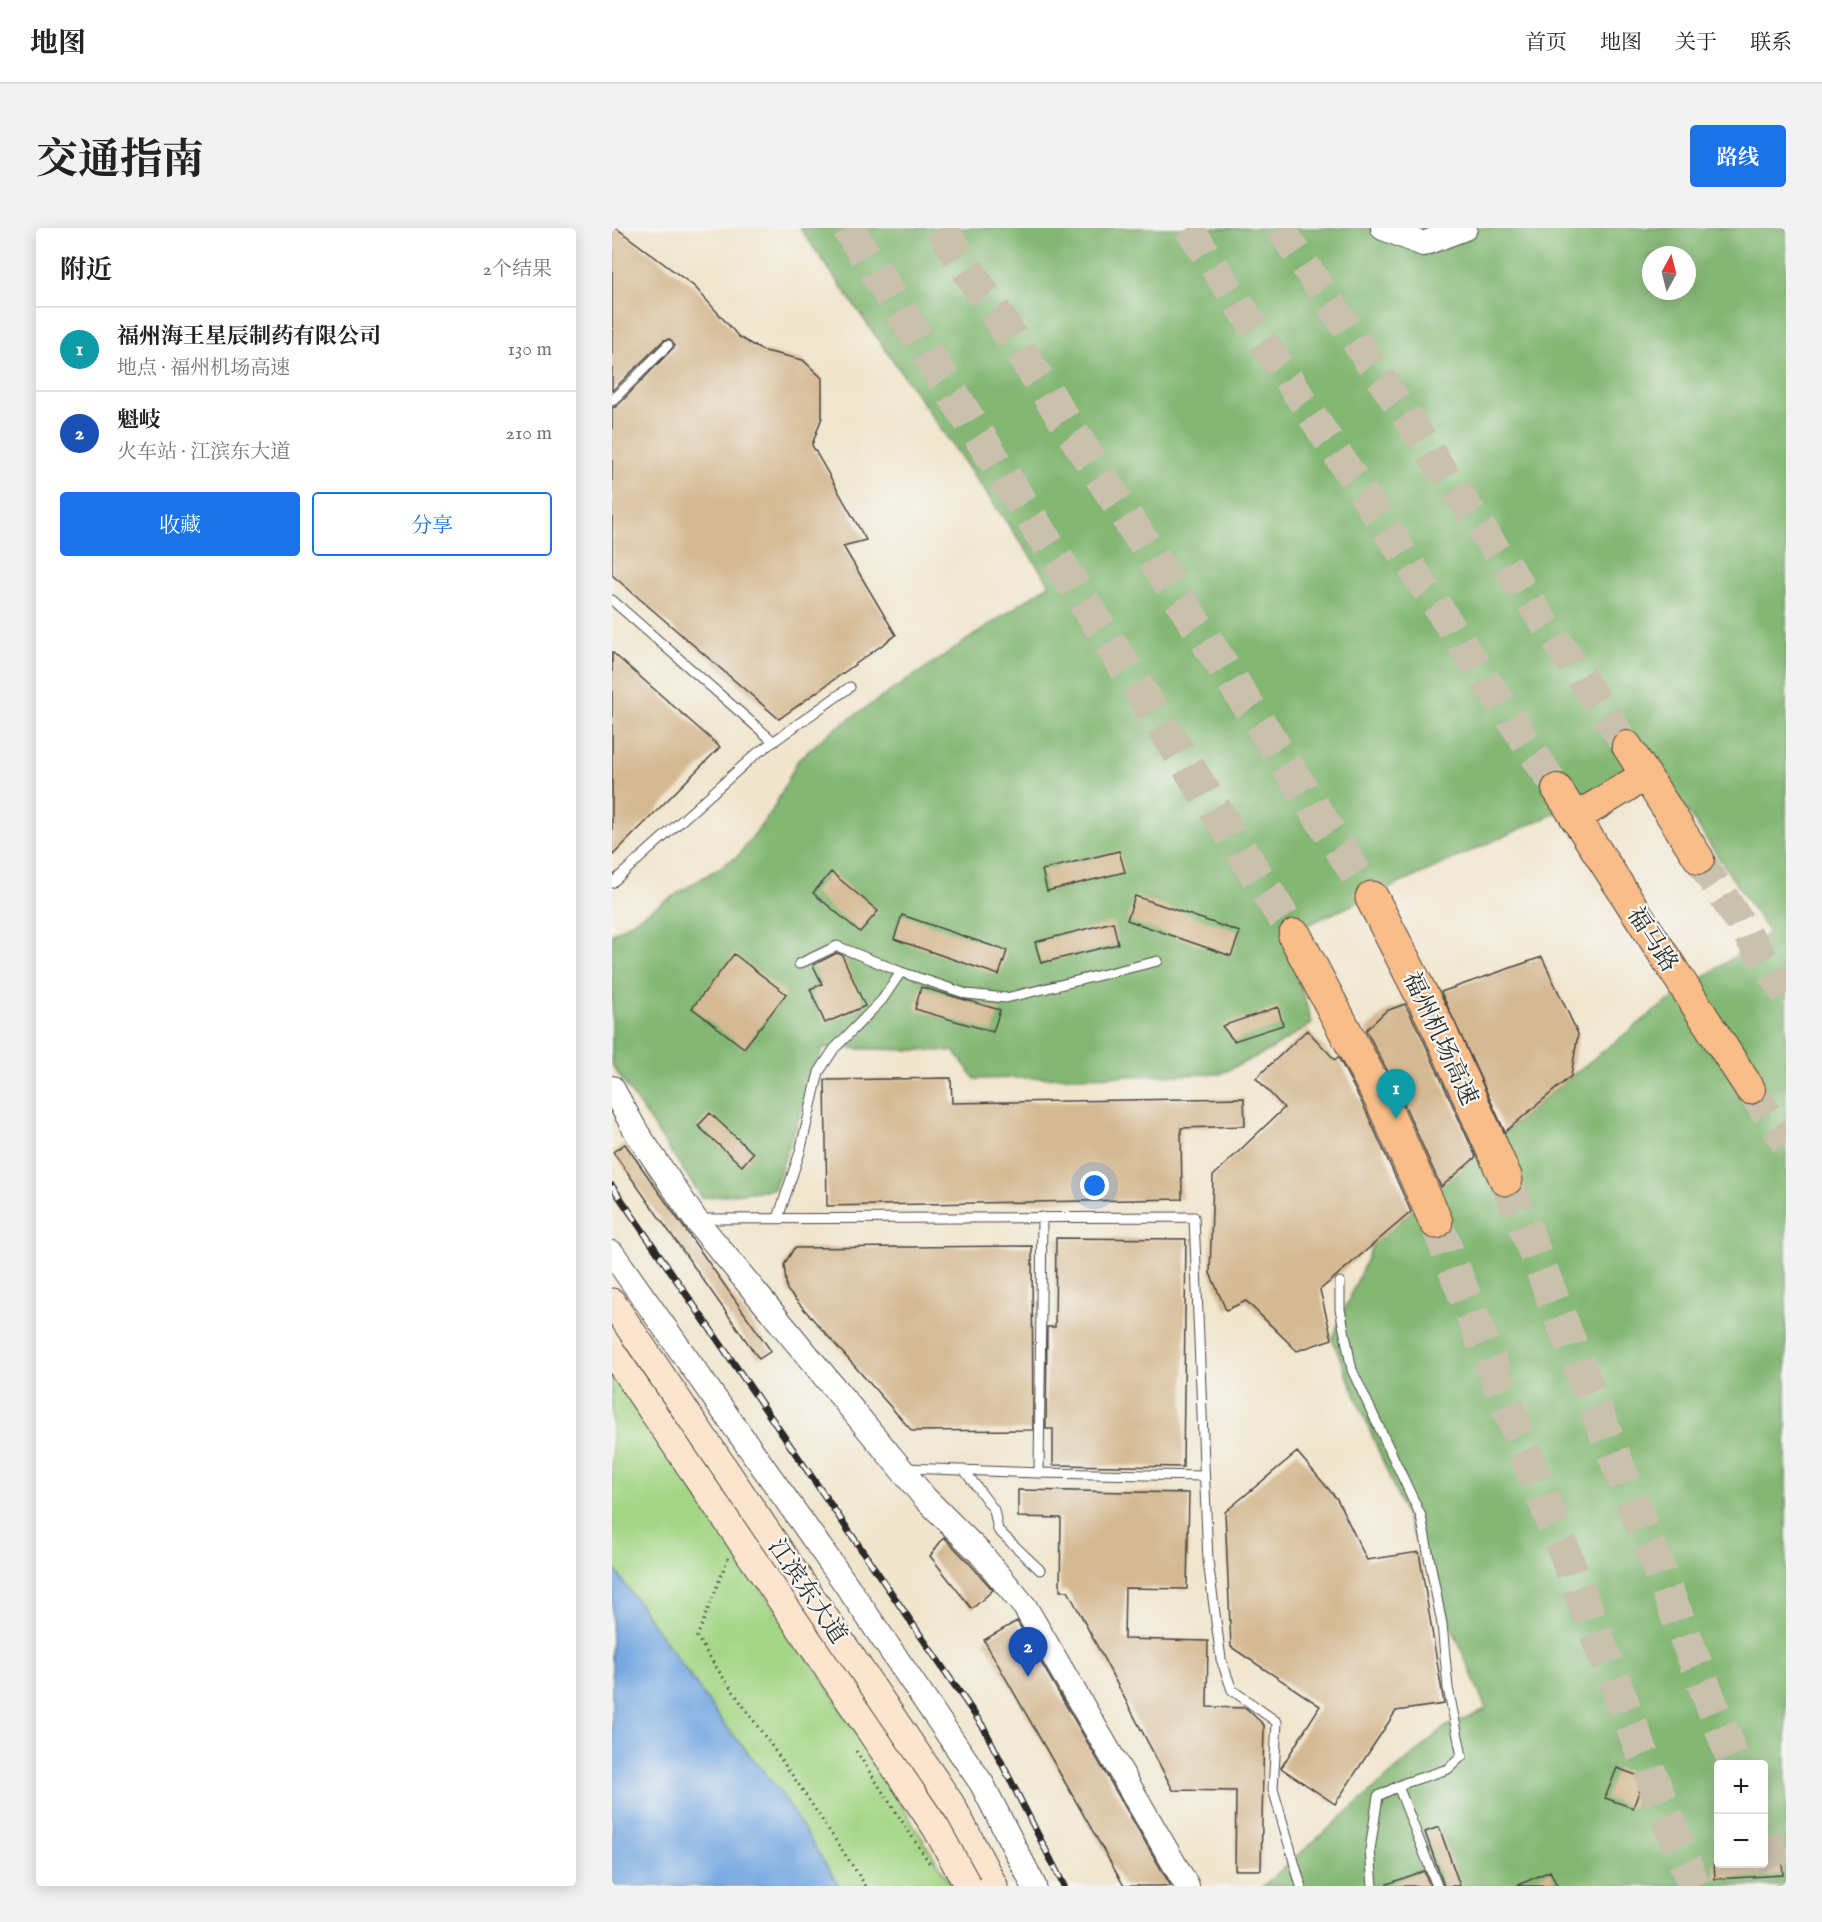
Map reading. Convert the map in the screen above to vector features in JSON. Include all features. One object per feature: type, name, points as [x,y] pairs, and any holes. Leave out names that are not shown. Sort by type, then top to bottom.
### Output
[{"type":"highway","name":"福州机场高速","points":[[1372,898],[1439,1029],[1506,1179]]},
{"type":"highway","points":[[1295,936],[1383,1103],[1436,1222]]},
{"type":"main road","points":[[1627,746],[1699,859]]},
{"type":"main road","points":[[1575,818],[1646,775]]},
{"type":"main road","name":"福马路","points":[[1557,789],[1750,1089]]},
{"type":"main road","name":"江滨东大道","points":[[612,1302],[951,1804],[994,1886]]},
{"type":"main road","points":[[612,1352],[936,1828],[968,1886]]},
{"type":"street","points":[[1383,228],[1423,244],[1465,228]]},
{"type":"street","points":[[612,1088],[637,1132],[695,1219],[899,1468],[925,1498],[981,1554],[1025,1607],[1186,1886]]},
{"type":"street","points":[[612,1253],[845,1583],[982,1784],[1034,1886]]},
{"type":"lane","points":[[612,401],[668,345]]},
{"type":"lane","points":[[612,600],[774,742]]},
{"type":"lane","points":[[612,884],[756,754],[850,687]]},
{"type":"lane","points":[[799,964],[837,946],[902,972],[967,994],[1006,998],[1158,961]]},
{"type":"lane","points":[[778,1218],[800,1152],[819,1072],[834,1049],[882,1000],[902,972]]},
{"type":"lane","points":[[695,1219],[1194,1216],[1208,1561],[1221,1659],[1232,1690],[1277,1722],[1273,1789],[1301,1886]]},
{"type":"lane","points":[[1039,1473],[1042,1217]]},
{"type":"lane","points":[[1340,1282],[1340,1309],[1352,1370],[1420,1516],[1442,1624],[1448,1688],[1462,1756],[1448,1769],[1398,1786],[1378,1796],[1370,1850],[1373,1886]]},
{"type":"lane","points":[[899,1468],[1204,1476]]},
{"type":"lane","points":[[964,1470],[993,1510],[998,1530],[1040,1570]]},
{"type":"lane","points":[[1398,1786],[1437,1886]]},
{"type":"path","points":[[729,1556],[697,1636],[866,1886]]},
{"type":"green space","points":[[800,228],[1786,228],[1786,1886],[1263,1886],[1445,1727],[1486,1709],[1332,1339],[1373,1244],[1571,1076],[1660,1007],[1769,933],[1655,762],[1547,817],[1285,935],[1312,1024],[1270,1050],[1220,1074],[975,1079],[954,1051],[823,1048],[774,1189],[702,1198],[612,1065],[612,934],[738,856],[772,811],[798,760],[830,732],[1050,584]]},
{"type":"green space","points":[[612,1372],[813,1664],[952,1886],[839,1886],[781,1794],[721,1720],[612,1566]]},
{"type":"water","points":[[612,1566],[721,1720],[781,1793],[839,1886],[612,1886]]},
{"type":"building","points":[[612,228],[616,228],[695,287],[739,337],[761,350],[803,360],[822,378],[822,417],[812,445],[866,540],[843,546],[896,635],[779,719],[612,575],[612,408],[617,406],[675,346],[670,339],[664,340],[612,391]]},
{"type":"building","points":[[612,652],[720,747],[612,856]]},
{"type":"building","points":[[1119,851],[1125,872],[1047,891],[1042,870]]},
{"type":"building","points":[[831,872],[878,911],[860,932],[813,893]]},
{"type":"building","points":[[1135,896],[1240,932],[1231,956],[1127,920]]},
{"type":"building","points":[[902,915],[1007,951],[999,975],[894,939]]},
{"type":"building","points":[[1113,922],[1118,944],[1041,963],[1035,942]]},
{"type":"building","points":[[837,953],[842,955],[865,1006],[825,1023],[810,989],[822,984],[813,965]]},
{"type":"building","points":[[734,954],[786,994],[744,1048],[692,1008]]},
{"type":"building","points":[[1542,957],[1578,1034],[1571,1076],[1505,1132],[1441,992]]},
{"type":"building","points":[[921,987],[1000,1010],[993,1032],[915,1009]]},
{"type":"building","points":[[1405,1004],[1476,1157],[1441,1187],[1400,1095],[1366,1030],[1386,1011]]},
{"type":"building","points":[[1278,1007],[1283,1025],[1234,1041],[1222,1026]]},
{"type":"building","points":[[1307,1030],[1335,1060],[1338,1057],[1366,1111],[1411,1212],[1320,1290],[1332,1339],[1297,1351],[1246,1301],[1226,1310],[1210,1273],[1213,1176],[1284,1108],[1256,1078]]},
{"type":"building","points":[[951,1078],[952,1103],[1244,1098],[1245,1126],[1181,1128],[1182,1199],[827,1206],[825,1080]]},
{"type":"building","points":[[710,1113],[753,1153],[742,1166],[698,1126]]},
{"type":"building","points":[[625,1144],[771,1351],[759,1359],[613,1152]]},
{"type":"building","points":[[1056,1238],[1186,1239],[1183,1467],[1053,1465],[1053,1429],[1046,1429],[1047,1327],[1055,1327]]},
{"type":"building","points":[[1032,1246],[1033,1430],[912,1431],[787,1290],[784,1265],[794,1248]]},
{"type":"building","points":[[1297,1452],[1337,1499],[1367,1560],[1419,1552],[1444,1704],[1396,1711],[1335,1804],[1281,1768],[1320,1706],[1231,1647],[1225,1512]]},
{"type":"building","points":[[1018,1490],[1189,1493],[1187,1589],[1125,1588],[1124,1639],[1208,1641],[1207,1707],[1246,1708],[1264,1725],[1261,1870],[1235,1870],[1236,1791],[1173,1790],[1068,1591],[1060,1591],[1061,1518],[1018,1517]]},
{"type":"building","points":[[944,1537],[993,1590],[972,1609],[930,1556]]},
{"type":"building","points":[[1017,1621],[1171,1886],[1124,1886],[984,1640]]},
{"type":"building","points":[[1617,1768],[1644,1778],[1633,1808],[1605,1798]]},
{"type":"building","points":[[1439,1827],[1460,1886],[1444,1886],[1425,1832]]},
{"type":"building","points":[[1781,1846],[1783,1875],[1715,1879],[1714,1868],[1768,1868],[1768,1847]]},
{"type":"building","points":[[1424,1871],[1430,1886],[1387,1886],[1387,1884]]},
{"type":"building","points":[[1550,1871],[1557,1886],[1516,1886]]},
{"type":"tunnel","points":[[848,228],[1295,936]]},
{"type":"tunnel","points":[[941,228],[1372,898]]},
{"type":"tunnel","points":[[1189,228],[1557,789]]},
{"type":"tunnel","points":[[1280,228],[1627,746]]},
{"type":"tunnel","points":[[1699,859],[1786,994]]},
{"type":"tunnel","points":[[1750,1089],[1786,1143]]},
{"type":"tunnel","points":[[1506,1179],[1733,1760]]},
{"type":"tunnel","points":[[1436,1222],[1694,1886]]},
{"type":"tunnel","points":[[1768,1847],[1783,1886]]},
{"type":"railway","points":[[612,1186],[984,1728],[1064,1886]]},
{"type":"place","name":"福州海王星辰制药有限公司","points":[[1396,1119]]},
{"type":"place","name":"魁岐","points":[[1028,1677]]}]
